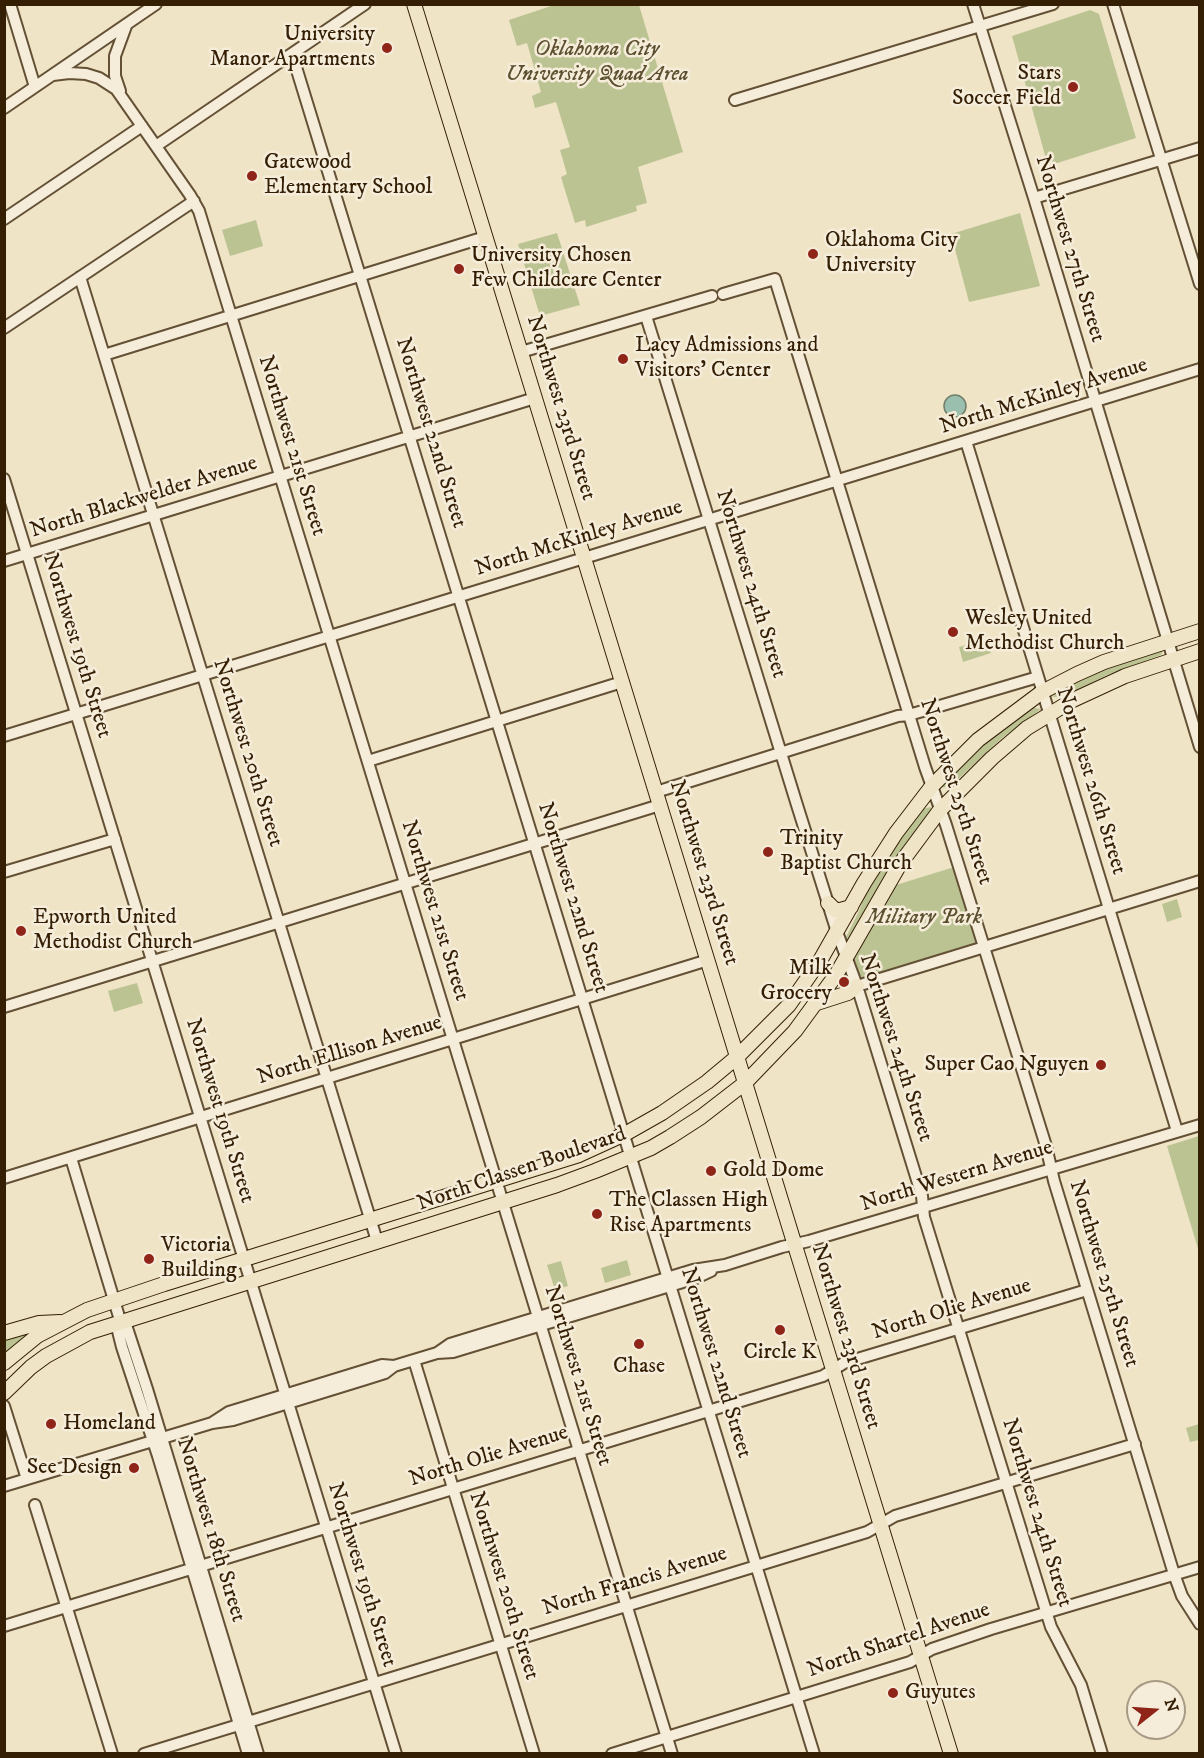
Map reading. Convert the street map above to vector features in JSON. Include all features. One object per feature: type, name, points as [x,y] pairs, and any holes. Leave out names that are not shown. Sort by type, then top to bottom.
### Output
[{"type":"main road","name":"Northwest 23rd Street","points":[[414,4],[951,1754]]},
{"type":"main road","name":"North Classen Boulevard","points":[[4,1363],[37,1336],[62,1322],[114,1300],[580,1155],[625,1134],[681,1100],[737,1057],[789,1005],[821,959],[895,834],[932,786],[978,740],[1042,693],[1104,662],[1200,631]]},
{"type":"main road","name":"North Classen Boulevard","points":[[4,1393],[31,1368],[63,1345],[120,1320],[595,1172],[670,1137],[701,1117],[745,1083],[795,1030],[817,1003],[847,958],[900,864],[940,810],[1009,742],[1049,714],[1101,686],[1200,651]]},
{"type":"main road","points":[[828,903],[835,910],[851,907]]},
{"type":"main road","points":[[817,1003],[848,993],[857,986]]},
{"type":"main road","points":[[4,1333],[39,1323],[62,1322]]},
{"type":"street","points":[[9,4],[35,87]]},
{"type":"street","points":[[156,146],[365,4]]},
{"type":"street","name":"Northwest 27th Street","points":[[973,4],[1200,747]]},
{"type":"street","points":[[735,100],[1053,4]]},
{"type":"street","points":[[1113,4],[1200,284]]},
{"type":"street","points":[[4,108],[127,25],[149,7]]},
{"type":"street","name":"Northwest 21st Street","points":[[127,25],[117,48],[114,66],[118,86],[142,126],[194,201],[201,218],[672,1754]]},
{"type":"street","name":"Northwest 22nd Street","points":[[292,54],[814,1754]]},
{"type":"street","name":"Northwest 21st Street","points":[[53,75],[69,73],[93,76],[109,84],[123,97]]},
{"type":"street","points":[[4,219],[142,126]]},
{"type":"street","points":[[1034,198],[1200,148]]},
{"type":"street","points":[[4,328],[194,201]]},
{"type":"street","points":[[104,355],[485,237]]},
{"type":"street","name":"Northwest 20th Street","points":[[80,277],[377,1241]]},
{"type":"street","name":"Northwest 25th Street","points":[[723,294],[775,279],[909,715],[1050,1159],[1054,1181],[1174,1574],[1182,1596],[1200,1624]]},
{"type":"street","points":[[521,352],[712,296]]},
{"type":"street","name":"Northwest 24th Street","points":[[646,316],[837,932],[857,986],[922,1196],[924,1217],[1054,1635],[1081,1685],[1102,1754]]},
{"type":"street","name":"North McKinley Avenue","points":[[4,736],[1200,369]]},
{"type":"street","name":"North Blackwelder Avenue","points":[[4,561],[535,398]]},
{"type":"street","name":"Northwest 26th Street","points":[[966,441],[1178,1131]]},
{"type":"street","name":"Northwest 19th Street","points":[[4,479],[396,1754]]},
{"type":"street","points":[[4,1007],[535,843],[781,753],[898,716],[909,715],[1038,678]]},
{"type":"street","points":[[368,761],[622,682]]},
{"type":"street","points":[[4,872],[115,838]]},
{"type":"street","points":[[857,986],[1200,881]]},
{"type":"street","name":"North Ellison Avenue","points":[[4,1178],[708,960]]},
{"type":"street","name":"North Western Avenue","points":[[4,1486],[212,1423],[229,1412],[287,1399],[382,1365],[394,1366],[437,1353],[450,1344],[540,1321],[669,1282],[696,1278],[725,1265],[1200,1125]]},
{"type":"street","name":"Northwest 18th Street","points":[[71,1158],[120,1320],[118,1331],[141,1390],[244,1722],[256,1752]]},
{"type":"street","name":"North Olie Avenue","points":[[4,1626],[823,1376],[844,1363],[1087,1290]]},
{"type":"street","name":"Northwest 20th Street","points":[[414,1360],[534,1754]]},
{"type":"street","points":[[4,1406],[27,1479]]},
{"type":"street","name":"North Francis Avenue","points":[[144,1754],[867,1532],[895,1516],[1135,1444]]},
{"type":"street","points":[[35,1506],[112,1754]]},
{"type":"street","name":"North Shartel Avenue","points":[[612,1754],[910,1662],[932,1649],[1047,1612],[1200,1567]]},
{"type":"green space","name":"Oklahoma City University Quad Area","points":[[557,4],[639,5],[683,152],[638,167],[647,203],[636,206],[637,211],[586,227],[585,220],[575,223],[561,177],[567,174],[560,150],[570,147],[556,102],[535,108],[532,96],[541,92],[527,43],[517,46],[509,20]]},
{"type":"green space","name":"Stars Soccer Field","points":[[1090,10],[1099,14],[1136,138],[1048,166],[1012,36]]},
{"type":"green space","points":[[1020,213],[1040,286],[969,302],[951,234]]},
{"type":"green space","points":[[256,220],[263,246],[230,256],[222,230]]},
{"type":"green space","points":[[557,233],[580,305],[540,316],[518,244]]},
{"type":"green space","points":[[980,641],[981,646],[988,645],[991,653],[963,662],[959,647]]},
{"type":"green space","points":[[1164,649],[1161,655],[1107,675],[1061,698],[1049,696],[1050,693],[1098,669]]},
{"type":"green space","points":[[1030,707],[1041,709],[1002,738],[951,786],[941,788],[940,786],[966,758]]},
{"type":"green space","points":[[931,807],[932,810],[884,877],[851,939],[844,941],[868,887],[885,858],[922,809]]},
{"type":"green space","name":"Military Park","points":[[954,869],[977,941],[975,944],[863,978],[860,976],[854,958],[894,884]]},
{"type":"green space","points":[[1177,899],[1182,917],[1167,922],[1162,904]]},
{"type":"green space","points":[[137,983],[143,1003],[114,1012],[108,991]]},
{"type":"green space","points":[[1200,1136],[1199,1252],[1167,1146]]},
{"type":"green space","points":[[627,1260],[631,1275],[605,1283],[601,1268]]},
{"type":"green space","points":[[561,1261],[568,1286],[555,1290],[547,1265]]},
{"type":"green space","points":[[37,1328],[5,1357],[5,1338]]},
{"type":"green space","points":[[1199,1424],[1199,1440],[1190,1442],[1186,1428]]},
{"type":"shaded area","points":[[955,395],[963,398],[966,406],[963,414],[955,417],[947,414],[944,406],[947,398]]},
{"type":"place","name":"University Manor Apartments","points":[[387,48]]},
{"type":"place","name":"Stars Soccer Field","points":[[1073,87]]},
{"type":"place","name":"Gatewood Elementary School","points":[[252,176]]},
{"type":"place","name":"Oklahoma City University","points":[[813,254]]},
{"type":"place","name":"University Chosen Few Childcare Center","points":[[459,269]]},
{"type":"place","name":"Lacy Admissions and Visitors' Center","points":[[623,359]]},
{"type":"place","name":"Wesley United Methodist Church","points":[[953,632]]},
{"type":"place","name":"Trinity Baptist Church","points":[[768,852]]},
{"type":"place","name":"Epworth United Methodist Church","points":[[21,931]]},
{"type":"place","name":"Milk Grocery","points":[[844,982]]},
{"type":"place","name":"Super Cao Nguyen","points":[[1101,1065]]},
{"type":"place","name":"Gold Dome","points":[[711,1171]]},
{"type":"place","name":"The Classen High Rise Apartments","points":[[597,1214]]},
{"type":"place","name":"Victoria Building","points":[[149,1259]]},
{"type":"place","name":"Circle K","points":[[780,1330]]},
{"type":"place","name":"Chase","points":[[639,1344]]},
{"type":"place","name":"Homeland","points":[[51,1424]]},
{"type":"place","name":"See Design","points":[[134,1468]]},
{"type":"place","name":"Guyutes","points":[[893,1693]]}]
